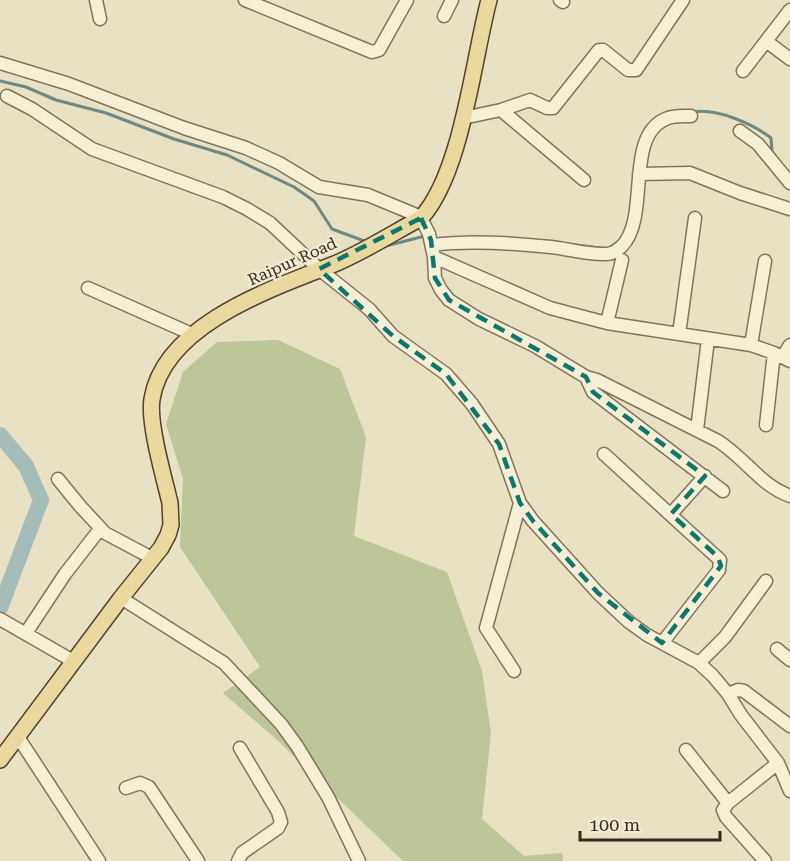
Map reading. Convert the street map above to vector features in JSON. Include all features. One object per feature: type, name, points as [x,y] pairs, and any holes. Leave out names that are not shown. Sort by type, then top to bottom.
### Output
[{"type":"main road","name":"Raipur Road","points":[[0,760],[168,535],[171,516],[152,420],[151,403],[161,373],[175,353],[217,318],[261,292],[326,267],[421,218],[441,189],[452,159],[489,0]]},
{"type":"street","points":[[96,0],[100,19]]},
{"type":"street","points":[[245,0],[372,52],[379,50],[407,0]]},
{"type":"street","points":[[444,16],[452,0]]},
{"type":"street","points":[[463,118],[501,110],[530,100],[547,108],[553,108],[599,50],[603,50],[628,70],[636,70],[683,0]]},
{"type":"street","points":[[743,71],[790,10]]},
{"type":"street","points":[[766,40],[790,60]]},
{"type":"street","points":[[0,63],[69,84],[184,129],[246,148],[279,163],[319,187],[368,195],[405,209],[421,218],[431,244],[435,278],[449,300],[479,319],[535,346],[586,377],[597,380],[726,446],[766,483],[790,496]]},
{"type":"street","points":[[7,96],[32,109],[92,149],[195,186],[247,209],[270,223],[326,267],[393,336],[446,374],[472,404],[499,444],[520,503],[556,548],[629,622],[699,663],[728,694],[778,762],[790,791]]},
{"type":"street","points":[[501,110],[584,180]]},
{"type":"street","points":[[431,244],[474,242],[610,254],[622,246],[633,228],[641,155],[654,128],[667,118],[691,116]]},
{"type":"street","points":[[740,131],[758,144],[790,183]]},
{"type":"street","points":[[639,174],[690,173],[751,197],[790,209]]},
{"type":"street","points":[[679,334],[695,218]]},
{"type":"street","points":[[431,244],[550,308],[607,323],[751,345],[782,357]]},
{"type":"street","points":[[607,323],[622,260]]},
{"type":"street","points":[[751,345],[765,261]]},
{"type":"street","points":[[88,288],[194,335]]},
{"type":"street","points":[[697,430],[708,339]]},
{"type":"street","points":[[766,425],[782,357],[790,345]]},
{"type":"street","points":[[586,377],[593,392],[723,491]]},
{"type":"street","points":[[604,454],[721,562],[719,570],[662,643]]},
{"type":"street","points":[[670,514],[705,476]]},
{"type":"street","points":[[58,479],[108,536],[152,558]]},
{"type":"street","points":[[514,672],[486,628],[520,503]]},
{"type":"street","points":[[26,633],[65,574],[100,529]]},
{"type":"street","points":[[699,663],[725,637],[766,581]]},
{"type":"street","points":[[121,598],[224,663],[281,724],[328,797],[359,861]]},
{"type":"street","points":[[0,619],[73,661]]},
{"type":"street","points":[[777,649],[790,660]]},
{"type":"street","points":[[728,694],[738,690],[744,691],[790,726]]},
{"type":"street","points":[[18,737],[99,861]]},
{"type":"street","points":[[238,861],[242,853],[278,828],[281,822],[278,812],[240,748]]},
{"type":"street","points":[[686,750],[728,803]]},
{"type":"street","points":[[765,861],[723,810],[728,803],[778,762]]},
{"type":"street","points":[[126,788],[140,783],[149,787],[198,861]]},
{"type":"highlighted area","points":[[421,218],[431,240],[435,278],[449,300],[586,377],[593,392],[705,476],[671,514],[718,557],[721,566],[662,643],[598,593],[533,521],[520,503],[499,444],[446,374],[393,336],[319,269]]},
{"type":"green space","points":[[278,340],[340,369],[366,437],[354,536],[447,572],[482,671],[491,733],[482,819],[524,856],[562,853],[563,861],[403,861],[276,739],[223,693],[260,667],[180,547],[183,479],[166,424],[183,372],[217,342]]},
{"type":"waterway","points":[[0,81],[26,87],[56,100],[106,113],[174,139],[227,155],[294,187],[314,201],[332,229],[367,242]]},
{"type":"waterway","points":[[693,112],[713,112],[755,127],[771,138],[772,151],[776,157]]},
{"type":"waterway","points":[[382,247],[428,237]]},
{"type":"waterway","points":[[560,243],[608,249],[619,241]]},
{"type":"waterway","points":[[0,435],[26,466],[41,500],[0,608]]}]
